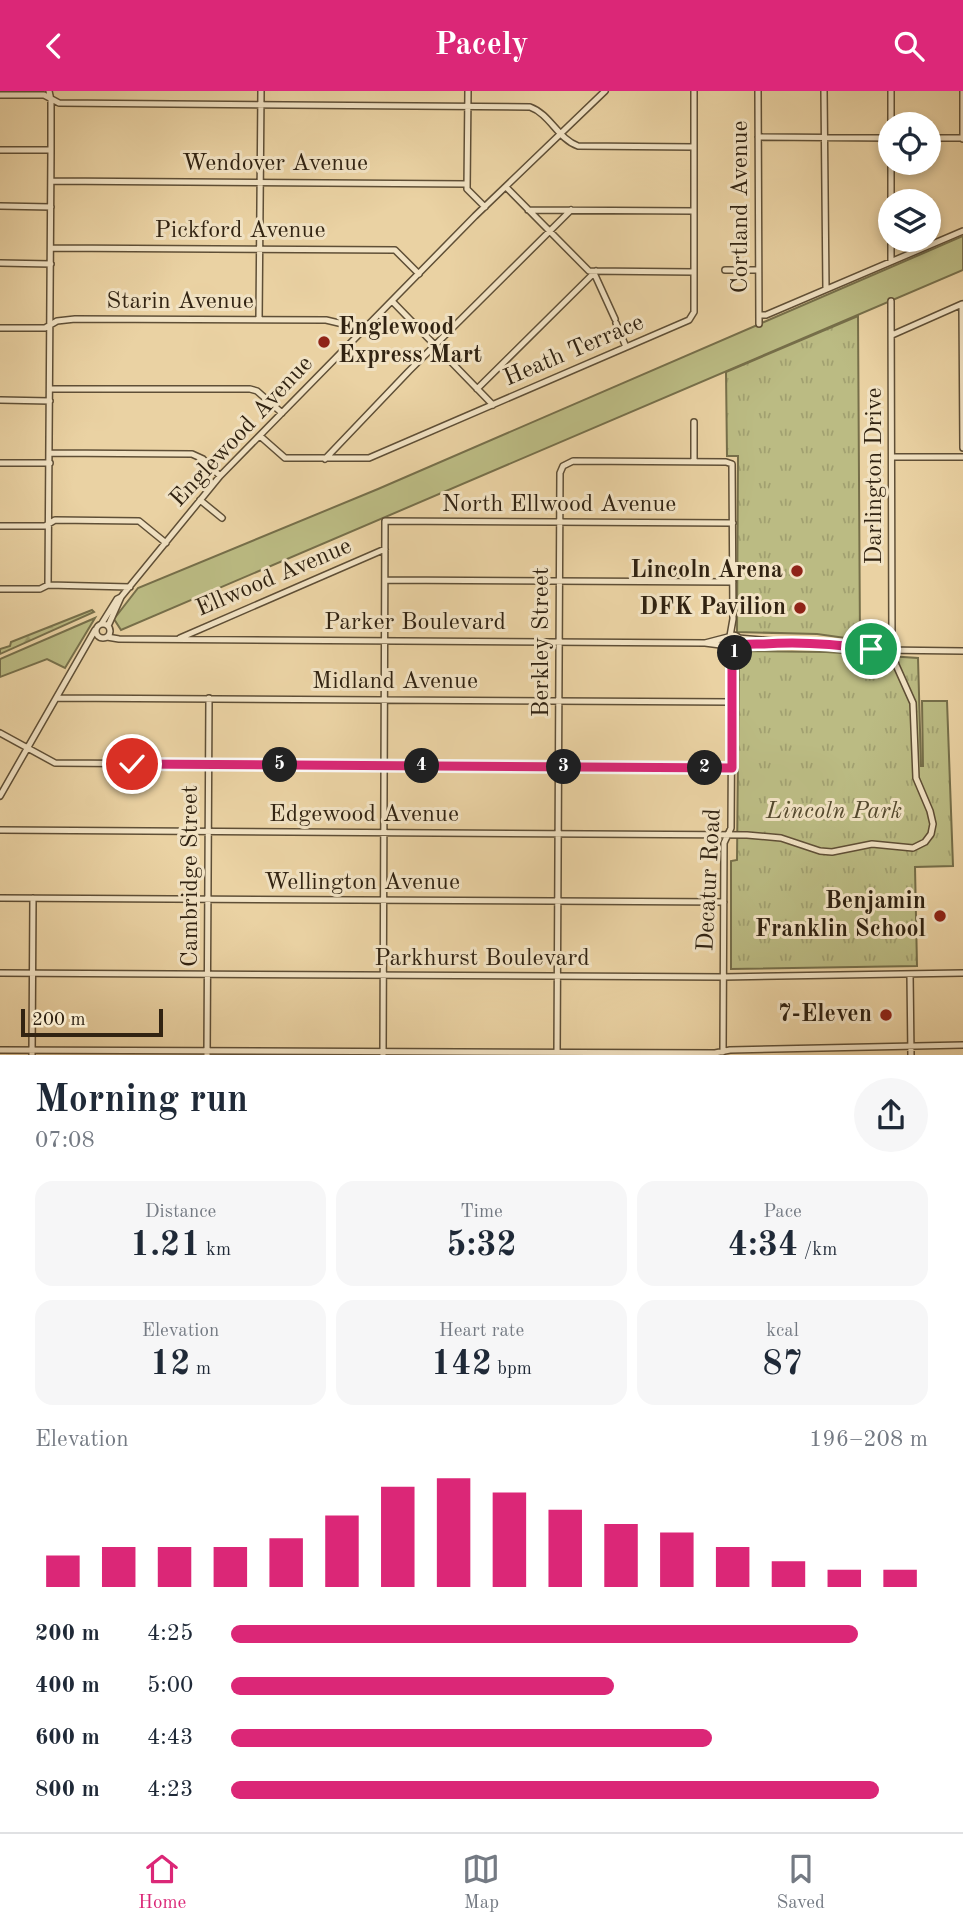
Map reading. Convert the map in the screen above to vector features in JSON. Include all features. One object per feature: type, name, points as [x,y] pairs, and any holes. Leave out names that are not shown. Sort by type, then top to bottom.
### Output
[{"type":"street","points":[[48,585],[51,264],[49,91]]},
{"type":"street","points":[[51,100],[54,91]]},
{"type":"street","points":[[259,320],[261,91]]},
{"type":"street","points":[[468,91],[467,189],[485,207]]},
{"type":"street","name":"Englewood Avenue","points":[[105,638],[115,602],[220,476],[485,207],[605,91]]},
{"type":"street","name":"Heath Terrace","points":[[260,436],[282,457],[369,458],[692,318],[694,91]]},
{"type":"street","name":"Cortland Avenue","points":[[758,91],[760,324]]},
{"type":"street","points":[[824,91],[826,289]]},
{"type":"street","points":[[891,91],[891,112]]},
{"type":"street","points":[[941,138],[963,138],[963,91]]},
{"type":"street","points":[[0,95],[44,95],[59,103],[535,109],[570,143],[578,146],[694,147]]},
{"type":"street","points":[[758,137],[878,138]]},
{"type":"street","points":[[0,150],[51,150]]},
{"type":"street","name":"Wendover Avenue","points":[[51,180],[467,184]]},
{"type":"street","points":[[506,187],[589,271],[694,272]]},
{"type":"street","points":[[0,206],[51,207]]},
{"type":"street","points":[[528,210],[694,211]]},
{"type":"street","points":[[325,459],[571,210]]},
{"type":"street","points":[[759,315],[766,315],[963,231]]},
{"type":"street","name":"Pickford Avenue","points":[[51,248],[395,250],[419,274]]},
{"type":"street","points":[[891,252],[891,261]]},
{"type":"street","points":[[0,264],[51,264]]},
{"type":"street","points":[[725,270],[758,270]]},
{"type":"street","points":[[595,272],[626,347]]},
{"type":"street","points":[[477,389],[595,272]]},
{"type":"street","points":[[392,301],[493,405]]},
{"type":"street","name":"Darlington Drive","points":[[891,302],[892,650]]},
{"type":"street","points":[[891,335],[962,304],[963,448]]},
{"type":"street","name":"Starin Avenue","points":[[0,328],[45,328],[57,321],[75,319],[335,321],[357,335]]},
{"type":"street","points":[[50,389],[250,389],[257,391],[282,414]]},
{"type":"street","points":[[0,400],[50,401]]},
{"type":"street","points":[[694,422],[694,462]]},
{"type":"street","points":[[50,453],[192,454],[203,459],[220,476]]},
{"type":"street","points":[[892,457],[963,457]]},
{"type":"street","name":"Berkley Street","points":[[557,1054],[559,473],[569,462],[726,462],[733,467],[733,523]]},
{"type":"street","points":[[0,463],[50,463]]},
{"type":"street","points":[[200,500],[222,518]]},
{"type":"street","points":[[0,526],[45,526],[55,520],[139,521],[166,543]]},
{"type":"street","name":"North Ellwood Avenue","points":[[385,549],[385,521],[733,523]]},
{"type":"street","points":[[733,523],[733,647]]},
{"type":"street","points":[[383,1053],[385,549]]},
{"type":"street","name":"Ellwood Avenue","points":[[178,639],[385,549]]},
{"type":"street","points":[[385,580],[733,582]]},
{"type":"street","points":[[0,589],[40,589],[48,585],[130,587]]},
{"type":"street","points":[[107,626],[124,638]]},
{"type":"street","name":"Englewood Avenue","points":[[0,796],[95,630],[107,626]]},
{"type":"street","points":[[95,630],[98,636],[105,638]]},
{"type":"street","points":[[733,637],[733,647]]},
{"type":"street","name":"Parker Boulevard","points":[[705,643],[733,637],[892,650],[963,652]]},
{"type":"street","points":[[87,646],[105,638]]},
{"type":"street","name":"Parker Boulevard","points":[[105,638],[705,643],[733,647],[776,642]]},
{"type":"street","name":"Decatur Road","points":[[723,1053],[724,843],[731,828],[733,647]]},
{"type":"street","name":"Edgewood Avenue","points":[[0,830],[727,835],[773,837],[826,852],[872,844],[913,848],[925,842],[931,834],[933,824],[916,778],[913,703],[892,650]]},
{"type":"street","name":"Midland Avenue","points":[[57,698],[733,702]]},
{"type":"street","name":"Cambridge Street","points":[[207,1053],[209,698]]},
{"type":"street","points":[[0,733],[55,763],[732,768]]},
{"type":"street","name":"Wellington Avenue","points":[[0,898],[724,902]]},
{"type":"street","points":[[32,1053],[33,898]]},
{"type":"street","name":"Parkhurst Boulevard","points":[[0,973],[557,977],[963,973]]},
{"type":"street","points":[[910,974],[911,1055]]},
{"type":"street","points":[[0,1049],[32,1053],[557,1054],[723,1053],[963,1045]]},
{"type":"green space","points":[[963,236],[963,270],[121,630],[114,619],[138,588],[378,489],[926,252],[941,252],[941,246]]},
{"type":"green space","points":[[858,316],[860,640],[817,634],[737,632],[738,456],[727,456],[726,372]]},
{"type":"green space","points":[[92,610],[94,612],[0,654],[0,649],[10,646],[11,642]]},
{"type":"green space","points":[[95,618],[65,668],[47,659],[0,677],[0,659]]},
{"type":"green space","name":"Lincoln Park","points":[[739,651],[826,652],[918,658],[921,766],[922,701],[947,701],[953,866],[915,867],[917,966],[731,969],[731,861],[737,860]]},
{"type":"place","name":"Englewood Express Mart","points":[[324,342]]},
{"type":"place","name":"Lincoln Arena","points":[[797,571]]},
{"type":"place","name":"DFK Pavilion","points":[[800,608]]},
{"type":"place","name":"Benjamin Franklin School","points":[[940,916]]},
{"type":"place","name":"7-Eleven","points":[[886,1015]]},
{"type":"route","points":[[132,764],[732,768],[732,665],[736,648],[741,645],[776,642],[821,643],[871,649]]}]
